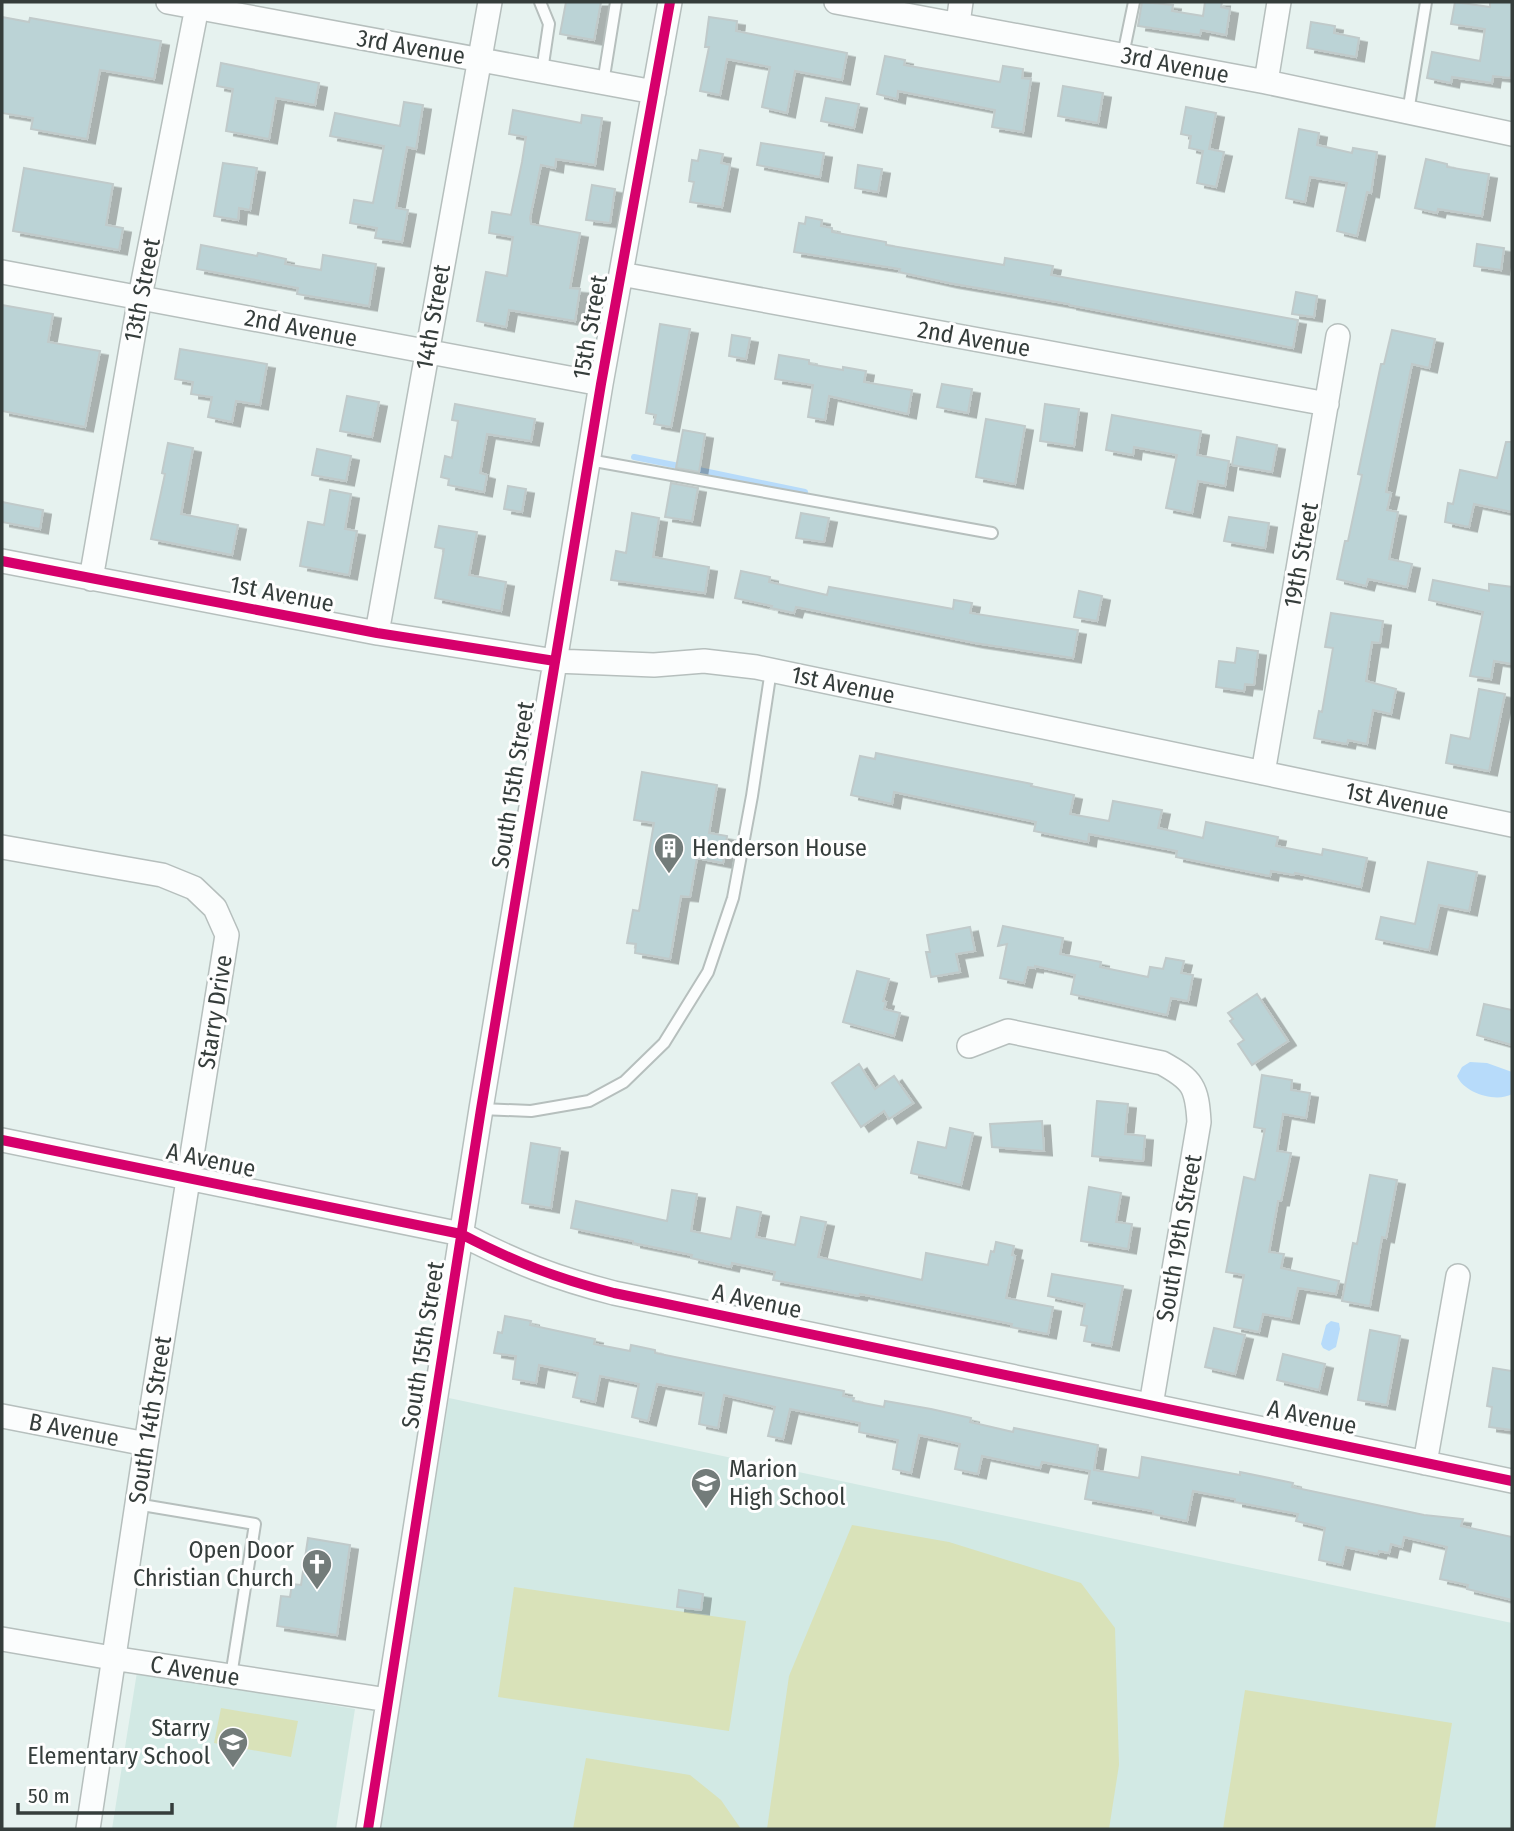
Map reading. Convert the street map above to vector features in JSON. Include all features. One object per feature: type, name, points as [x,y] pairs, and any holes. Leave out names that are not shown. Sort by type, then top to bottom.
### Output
[{"type":"street","name":"3rd Avenue","points":[[168,2],[197,4],[654,92]]},
{"type":"street","name":"14th Street","points":[[377,633],[490,2]]},
{"type":"street","name":"15th Street","points":[[555,661],[601,384],[670,2]]},
{"type":"street","name":"3rd Avenue","points":[[836,2],[960,13],[1123,55],[1512,134]]},
{"type":"street","points":[[1266,82],[1279,2]]},
{"type":"street","name":"13th Street","points":[[91,579],[140,297],[197,4]]},
{"type":"street","name":"2nd Avenue","points":[[2,272],[601,384]]},
{"type":"street","name":"2nd Avenue","points":[[621,274],[1327,404]]},
{"type":"street","name":"19th Street","points":[[1264,774],[1338,336]]},
{"type":"street","name":"1st Avenue","points":[[2,561],[377,633],[555,661],[654,665],[704,661],[771,670],[1512,825]]},
{"type":"street","name":"South 15th Street","points":[[368,1829],[481,1109],[555,661]]},
{"type":"street","name":"Starry Drive","points":[[2,847],[162,875],[194,888],[215,908],[227,935],[189,1177]]},
{"type":"street","name":"South 19th Street","points":[[969,1046],[1008,1031],[1162,1063],[1184,1075],[1197,1096],[1199,1122],[1151,1405]]},
{"type":"street","name":"A Avenue","points":[[2,1140],[461,1234],[517,1263],[577,1284],[1512,1481]]},
{"type":"street","name":"South 14th Street","points":[[88,1829],[112,1658],[189,1177]]},
{"type":"street","points":[[1425,1463],[1458,1276]]},
{"type":"street","name":"B Avenue","points":[[2,1416],[146,1444]]},
{"type":"street","name":"C Avenue","points":[[2,1639],[388,1700]]},
{"type":"lane","points":[[540,2],[549,24],[542,71]]},
{"type":"lane","points":[[603,83],[616,2]]},
{"type":"lane","points":[[1123,55],[1134,2]]},
{"type":"lane","points":[[1408,112],[1426,2]]},
{"type":"lane","points":[[589,460],[992,533]]},
{"type":"lane","points":[[481,1109],[531,1111],[589,1101],[624,1082],[664,1043],[708,972],[733,898],[771,670]]},
{"type":"lane","points":[[136,1504],[255,1524],[232,1676]]},
{"type":"shaded area","name":"Marion High School","points":[[449,1398],[1512,1623],[1512,1829],[380,1829]]},
{"type":"shaded area","name":"Starry Elementary School","points":[[137,1672],[355,1709],[336,1829],[112,1829]]},
{"type":"green space","points":[[852,1525],[949,1542],[1081,1583],[1115,1628],[1119,1765],[1109,1829],[767,1829],[789,1676]]},
{"type":"green space","points":[[514,1587],[746,1621],[729,1731],[498,1697]]},
{"type":"green space","points":[[1245,1690],[1452,1723],[1435,1829],[1223,1829]]},
{"type":"green space","points":[[221,1708],[298,1721],[291,1757],[214,1743]]},
{"type":"green space","points":[[586,1758],[690,1775],[721,1800],[741,1829],[573,1829]]},
{"type":"water","points":[[1470,1062],[1487,1063],[1512,1072],[1512,1094],[1489,1097],[1466,1087],[1457,1076],[1462,1067]]},
{"type":"water","points":[[1331,1321],[1339,1323],[1340,1329],[1336,1347],[1329,1351],[1321,1344],[1326,1325]]},
{"type":"building","points":[[566,2],[601,2],[594,40],[560,34]]},
{"type":"building","points":[[1142,2],[1173,5],[1172,11],[1203,16],[1205,2],[1222,2],[1221,7],[1230,9],[1226,35],[1201,30],[1200,35],[1138,26]]},
{"type":"building","points":[[1455,2],[1490,7],[1490,2],[1512,2],[1510,78],[1493,76],[1492,83],[1452,77],[1451,83],[1427,78],[1432,52],[1480,61],[1485,29],[1451,24]]},
{"type":"building","points":[[2,17],[29,22],[30,18],[161,41],[154,79],[100,70],[87,139],[31,129],[33,118],[2,113]]},
{"type":"building","points":[[709,17],[737,21],[736,31],[847,53],[842,80],[795,71],[787,113],[762,107],[770,67],[727,59],[720,95],[700,91],[709,47],[705,47]]},
{"type":"building","points":[[1311,22],[1335,26],[1334,33],[1359,38],[1356,57],[1307,48]]},
{"type":"building","points":[[885,56],[905,60],[904,65],[1000,82],[1003,66],[1023,69],[1022,78],[1031,79],[1023,132],[992,127],[995,110],[898,91],[897,99],[877,94]]},
{"type":"building","points":[[221,63],[319,83],[315,105],[276,98],[269,139],[226,131],[233,89],[217,86]]},
{"type":"building","points":[[1063,86],[1103,93],[1098,123],[1058,116]]},
{"type":"building","points":[[826,98],[859,104],[854,128],[821,121]]},
{"type":"building","points":[[404,102],[423,105],[416,149],[407,147],[396,208],[408,210],[402,242],[375,238],[377,228],[350,223],[354,200],[373,203],[384,146],[330,136],[335,113],[400,126]]},
{"type":"building","points":[[1186,107],[1216,113],[1209,149],[1224,152],[1216,187],[1197,183],[1203,151],[1189,148],[1191,136],[1181,134]]},
{"type":"building","points":[[513,110],[581,123],[582,115],[602,118],[595,165],[556,159],[555,168],[541,165],[530,218],[531,224],[580,233],[570,288],[580,289],[575,321],[509,310],[506,327],[477,321],[486,272],[507,276],[513,237],[489,233],[492,212],[511,215],[522,162],[526,137],[509,134]]},
{"type":"building","points":[[1299,129],[1319,133],[1317,145],[1352,153],[1353,148],[1377,152],[1371,193],[1367,192],[1357,236],[1337,231],[1347,183],[1310,177],[1305,202],[1286,198]]},
{"type":"building","points":[[761,143],[824,153],[820,177],[757,165]]},
{"type":"building","points":[[700,150],[723,154],[721,163],[730,165],[722,207],[690,202],[694,182],[689,181],[692,160],[698,161]]},
{"type":"building","points":[[1426,159],[1447,164],[1447,167],[1489,174],[1482,216],[1438,209],[1437,213],[1415,208]]},
{"type":"building","points":[[223,163],[257,168],[250,210],[239,208],[238,220],[214,216]]},
{"type":"building","points":[[858,165],[882,169],[878,192],[855,188]]},
{"type":"building","points":[[24,168],[113,184],[106,225],[123,228],[119,250],[13,231]]},
{"type":"building","points":[[592,185],[615,189],[610,223],[586,220]]},
{"type":"building","points":[[806,217],[822,220],[821,226],[832,228],[832,232],[886,242],[886,245],[1004,265],[1005,258],[1053,266],[1051,275],[1298,320],[1293,348],[949,283],[899,272],[900,269],[794,252],[799,223],[805,224]]},
{"type":"building","points":[[1477,244],[1504,248],[1501,270],[1474,266]]},
{"type":"building","points":[[201,245],[257,256],[258,253],[286,259],[285,264],[321,270],[323,255],[376,264],[369,306],[297,294],[298,288],[197,269]]},
{"type":"building","points":[[1296,292],[1317,296],[1314,317],[1292,314]]},
{"type":"building","points":[[2,305],[53,314],[48,342],[100,351],[85,427],[2,411]]},
{"type":"building","points":[[660,324],[690,329],[671,427],[654,424],[656,415],[646,413]]},
{"type":"building","points":[[1392,330],[1435,339],[1429,368],[1412,364],[1386,492],[1391,493],[1387,510],[1398,512],[1389,559],[1412,564],[1407,587],[1368,579],[1366,586],[1337,579],[1362,475],[1358,474],[1381,364],[1384,364]]},
{"type":"building","points":[[732,335],[750,338],[746,359],[729,356]]},
{"type":"building","points":[[180,349],[267,364],[260,405],[236,401],[232,422],[208,417],[212,397],[191,394],[193,382],[175,379]]},
{"type":"building","points":[[779,355],[809,360],[809,364],[866,371],[864,382],[912,390],[908,414],[829,396],[825,420],[808,417],[813,385],[775,379]]},
{"type":"building","points":[[942,384],[972,389],[968,413],[937,407]]},
{"type":"building","points":[[347,396],[379,402],[372,437],[340,431]]},
{"type":"building","points":[[455,404],[535,419],[531,441],[487,434],[480,473],[487,475],[484,492],[448,485],[449,479],[441,477],[445,456],[452,458],[458,421],[452,420]]},
{"type":"building","points":[[1045,404],[1079,409],[1074,446],[1040,441]]},
{"type":"building","points":[[1112,415],[1201,431],[1197,455],[1229,461],[1225,486],[1198,481],[1192,513],[1166,508],[1177,455],[1134,447],[1133,455],[1106,450]]},
{"type":"building","points":[[986,419],[1025,426],[1015,484],[976,477]]},
{"type":"building","points":[[683,430],[705,434],[699,472],[676,468]]},
{"type":"building","points":[[1237,437],[1277,445],[1272,472],[1232,465]]},
{"type":"building","points":[[1506,442],[1512,442],[1512,512],[1474,504],[1469,527],[1445,522],[1448,503],[1453,504],[1460,470],[1497,478]]},
{"type":"building","points":[[168,443],[193,448],[181,514],[238,525],[232,555],[151,539],[165,474],[162,473]]},
{"type":"building","points":[[317,449],[351,456],[346,481],[312,475]]},
{"type":"building","points":[[671,483],[698,488],[692,521],[665,517]]},
{"type":"building","points":[[508,486],[526,489],[522,512],[504,509]]},
{"type":"building","points":[[330,490],[351,494],[345,529],[357,531],[349,575],[300,566],[308,522],[324,525]]},
{"type":"building","points":[[2,502],[43,510],[40,529],[2,522]]},
{"type":"building","points":[[632,513],[659,518],[653,557],[709,567],[705,593],[611,580],[616,551],[626,553]]},
{"type":"building","points":[[801,513],[829,518],[824,542],[796,538]]},
{"type":"building","points":[[1229,517],[1269,523],[1265,548],[1224,541]]},
{"type":"building","points":[[439,526],[477,532],[469,575],[506,582],[501,611],[435,598],[444,549],[435,547]]},
{"type":"building","points":[[741,571],[770,577],[769,582],[827,595],[829,587],[953,609],[954,600],[972,603],[970,613],[1078,630],[1073,658],[975,643],[796,607],[794,613],[771,608],[772,606],[735,598]]},
{"type":"building","points":[[1433,580],[1489,591],[1489,584],[1512,587],[1512,664],[1494,661],[1491,679],[1470,676],[1483,612],[1429,600]]},
{"type":"building","points":[[1079,591],[1102,596],[1097,621],[1074,617]]},
{"type":"building","points":[[1331,613],[1383,621],[1380,643],[1372,642],[1366,681],[1396,689],[1391,714],[1373,710],[1367,744],[1348,740],[1347,744],[1314,738],[1319,711],[1322,712],[1333,648],[1325,647]]},
{"type":"building","points":[[1237,648],[1258,651],[1254,685],[1245,684],[1244,691],[1216,687],[1219,661],[1235,663]]},
{"type":"building","points":[[1479,689],[1505,694],[1489,771],[1446,763],[1451,735],[1470,739]]},
{"type":"building","points":[[876,753],[1074,795],[1070,814],[1109,821],[1113,801],[1162,810],[1158,828],[1203,838],[1206,822],[1278,837],[1276,846],[1322,855],[1323,849],[1367,858],[1361,887],[1295,873],[1271,871],[1270,876],[1176,857],[1177,851],[1089,834],[1088,842],[1034,831],[1036,822],[894,792],[892,804],[851,795],[860,756],[875,759]]},
{"type":"building","name":"Henderson House","points":[[642,772],[717,785],[709,833],[727,836],[723,863],[697,858],[690,897],[681,896],[670,959],[635,953],[636,944],[627,943],[633,910],[639,911],[654,823],[634,820]]},
{"type":"building","points":[[1428,862],[1477,872],[1469,911],[1439,905],[1429,950],[1376,939],[1381,917],[1415,924]]},
{"type":"building","points":[[1003,926],[1063,938],[1060,954],[1101,962],[1100,967],[1148,977],[1150,967],[1163,969],[1166,958],[1184,961],[1181,973],[1193,975],[1188,1001],[1171,998],[1167,1015],[1071,994],[1075,975],[1035,966],[1028,967],[1024,983],[1000,978],[1007,944],[998,946]]},
{"type":"building","points":[[970,927],[975,951],[956,954],[960,972],[931,977],[926,952],[930,952],[927,935]]},
{"type":"building","points":[[857,971],[889,979],[883,1001],[886,1002],[884,1009],[900,1013],[894,1036],[843,1022]]},
{"type":"building","points":[[1257,994],[1288,1041],[1252,1065],[1238,1044],[1244,1040],[1230,1021],[1233,1019],[1228,1013]]},
{"type":"building","points":[[1484,1004],[1512,1010],[1512,1045],[1477,1035]]},
{"type":"building","points":[[859,1064],[875,1089],[894,1076],[913,1103],[889,1119],[884,1111],[861,1127],[832,1083]]},
{"type":"building","points":[[1262,1075],[1292,1080],[1291,1090],[1310,1093],[1306,1118],[1283,1114],[1277,1151],[1291,1153],[1281,1201],[1278,1201],[1269,1252],[1284,1254],[1281,1268],[1339,1281],[1336,1294],[1298,1288],[1291,1319],[1263,1314],[1259,1332],[1234,1327],[1244,1275],[1226,1272],[1244,1177],[1255,1180],[1265,1129],[1254,1127]]},
{"type":"building","points":[[1097,1101],[1128,1104],[1125,1134],[1145,1136],[1143,1161],[1092,1156]]},
{"type":"building","points":[[1042,1121],[1044,1151],[992,1147],[990,1124]]},
{"type":"building","points":[[950,1128],[973,1133],[961,1185],[911,1173],[918,1142],[946,1148]]},
{"type":"building","points":[[531,1143],[560,1148],[551,1208],[522,1203]]},
{"type":"building","points":[[1370,1175],[1397,1180],[1386,1238],[1382,1237],[1370,1306],[1342,1301],[1353,1243],[1357,1244]]},
{"type":"building","points":[[1089,1187],[1121,1193],[1116,1222],[1132,1224],[1128,1249],[1081,1241]]},
{"type":"building","points":[[672,1190],[697,1194],[691,1231],[731,1239],[737,1207],[761,1212],[756,1237],[795,1245],[801,1217],[826,1222],[818,1257],[922,1280],[926,1253],[988,1265],[996,1242],[1014,1246],[1012,1255],[1015,1256],[1006,1298],[1053,1307],[1048,1334],[1011,1327],[1012,1324],[860,1294],[859,1296],[773,1280],[775,1272],[732,1263],[731,1267],[691,1258],[692,1255],[571,1228],[576,1201],[667,1221]]},
{"type":"building","points":[[1052,1274],[1123,1286],[1111,1346],[1084,1341],[1087,1326],[1081,1325],[1085,1304],[1048,1296]]},
{"type":"building","points":[[505,1316],[531,1321],[530,1325],[595,1339],[594,1344],[630,1351],[631,1345],[655,1350],[655,1353],[844,1391],[843,1396],[854,1398],[853,1401],[884,1407],[885,1401],[931,1409],[971,1418],[970,1422],[1013,1432],[1014,1428],[1098,1445],[1094,1470],[1139,1478],[1142,1457],[1240,1475],[1240,1472],[1293,1483],[1292,1487],[1424,1515],[1463,1519],[1461,1526],[1512,1537],[1512,1600],[1440,1579],[1447,1547],[1404,1537],[1402,1547],[1391,1544],[1389,1553],[1379,1551],[1378,1554],[1346,1547],[1342,1565],[1319,1560],[1325,1528],[1296,1521],[1298,1514],[1235,1502],[1235,1499],[1193,1491],[1187,1521],[1153,1514],[1153,1511],[1085,1499],[1090,1471],[1042,1462],[1040,1468],[982,1456],[978,1474],[955,1469],[960,1444],[919,1435],[911,1473],[893,1469],[898,1440],[859,1432],[860,1423],[790,1409],[783,1439],[768,1436],[775,1407],[724,1395],[718,1428],[699,1424],[704,1393],[657,1384],[648,1421],[632,1417],[639,1384],[600,1376],[595,1402],[573,1397],[578,1373],[539,1365],[536,1383],[513,1379],[516,1356],[494,1353],[498,1332],[502,1333]]},
{"type":"building","points":[[1214,1328],[1245,1335],[1235,1374],[1205,1367]]},
{"type":"building","points":[[1370,1330],[1400,1336],[1387,1405],[1358,1400]]},
{"type":"building","points":[[1283,1354],[1325,1364],[1319,1390],[1277,1380]]},
{"type":"building","points":[[1493,1368],[1512,1371],[1512,1430],[1489,1427],[1492,1407],[1487,1406]]},
{"type":"building","name":"Open Door Christian Church","points":[[308,1538],[350,1545],[337,1635],[277,1626],[281,1596],[290,1597],[292,1584],[301,1585]]},
{"type":"building","points":[[679,1590],[703,1594],[701,1610],[677,1607]]},
{"type":"waterway","points":[[634,457],[684,467]]},
{"type":"waterway","points":[[694,469],[805,492]]},
{"type":"cycle path","points":[[368,1829],[481,1109],[601,384],[670,2]]},
{"type":"cycle path","points":[[2,561],[377,633],[555,661]]},
{"type":"cycle path","points":[[2,1140],[461,1234],[536,1268],[614,1293],[1512,1481]]},
{"type":"place","name":"Henderson House","points":[[669,875]]},
{"type":"place","name":"Marion High School","points":[[706,1510]]},
{"type":"place","name":"Open Door Christian Church","points":[[317,1591]]},
{"type":"place","name":"Starry Elementary School","points":[[233,1769]]}]
